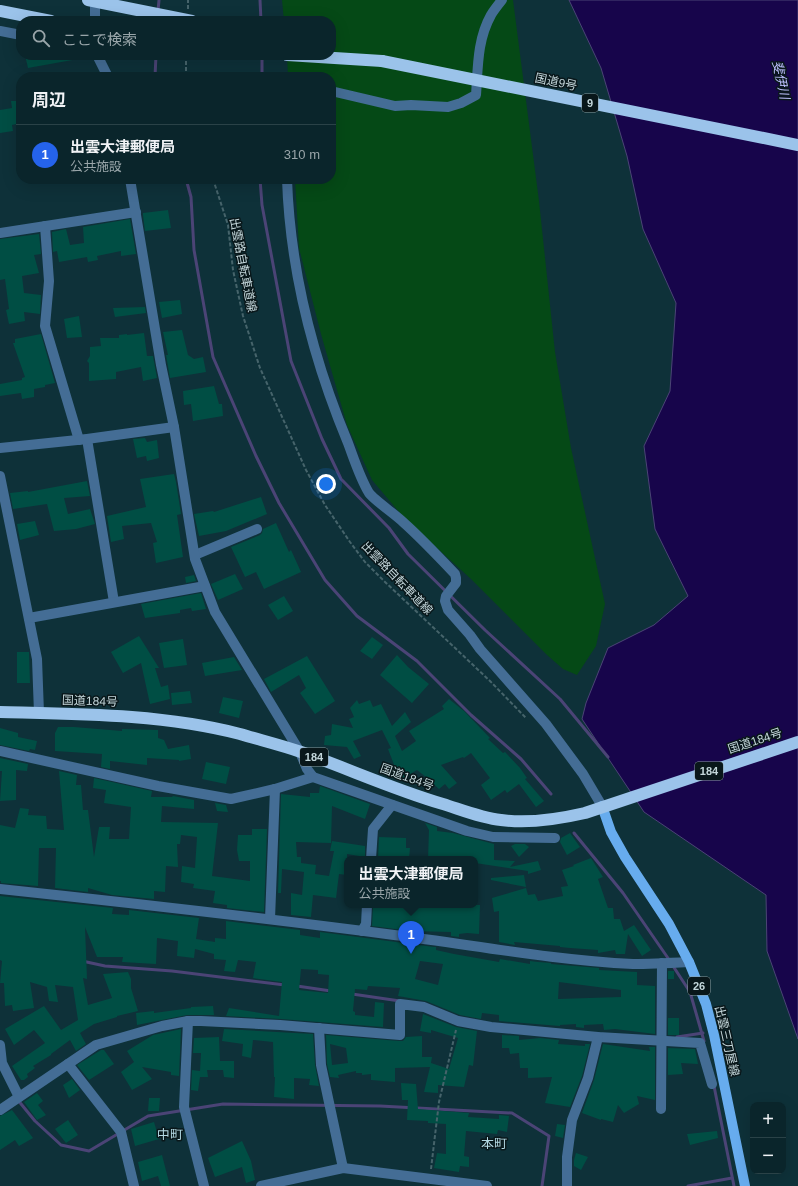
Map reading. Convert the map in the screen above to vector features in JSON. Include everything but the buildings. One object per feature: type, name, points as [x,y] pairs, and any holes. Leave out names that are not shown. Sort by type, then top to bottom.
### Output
[{"type":"highway","points":[[88,0],[167,16]]},
{"type":"highway","points":[[131,0],[183,16]]},
{"type":"highway","points":[[0,12],[23,16]]},
{"type":"highway","name":"国道9号","points":[[336,51],[798,145]]},
{"type":"highway","name":"9","points":[[336,58],[382,61]]},
{"type":"highway","name":"国道184号","points":[[0,712],[124,716],[186,722],[239,734],[300,752],[420,797],[490,818],[503,820],[539,820],[568,817],[585,813],[602,806],[798,742]]},
{"type":"main road","name":"出雲三刀屋線","points":[[602,806],[611,832],[625,857],[669,924],[689,962],[706,1004],[714,1035],[745,1186]]},
{"type":"street","points":[[95,0],[95,16]]},
{"type":"street","points":[[336,92],[394,106],[448,107],[461,104],[476,95],[479,51],[483,32],[491,15],[502,0]]},
{"type":"street","points":[[0,31],[16,34]]},
{"type":"street","points":[[100,60],[106,72]]},
{"type":"street","points":[[131,184],[195,555],[215,612],[300,752],[307,769],[313,777],[467,831],[493,837],[555,838]]},
{"type":"street","points":[[287,184],[294,258],[301,298],[336,414],[370,494],[404,523],[455,574],[456,583],[445,601],[448,610],[546,724],[583,774],[602,806]]},
{"type":"street","points":[[0,233],[136,212]]},
{"type":"street","points":[[44,226],[49,281],[44,326],[83,439],[114,602]]},
{"type":"street","points":[[0,448],[174,427]]},
{"type":"street","points":[[0,476],[37,659],[39,713]]},
{"type":"street","points":[[195,555],[257,529]]},
{"type":"street","points":[[29,618],[205,586]]},
{"type":"street","points":[[0,751],[150,784],[208,796],[231,799],[275,789],[313,777]]},
{"type":"street","points":[[270,919],[275,789]]},
{"type":"street","points":[[371,856],[373,829],[392,805]]},
{"type":"street","points":[[0,889],[362,930],[511,952],[584,960],[635,964],[689,962]]},
{"type":"street","points":[[362,930],[366,924],[367,908]]},
{"type":"street","points":[[661,1109],[662,963]]},
{"type":"street","points":[[0,1110],[96,1045],[134,1033],[188,1021],[200,1021],[319,1028],[400,1035],[400,1004],[424,1008],[458,1021],[491,1027],[598,1037],[700,1043],[712,1084]]},
{"type":"street","points":[[188,1021],[184,1107],[204,1186]]},
{"type":"street","points":[[319,1028],[321,1065],[343,1168]]},
{"type":"street","points":[[567,1186],[567,1157],[572,1120],[588,1078],[598,1037]]},
{"type":"street","points":[[0,1045],[1,1064],[19,1097]]},
{"type":"street","points":[[68,1064],[121,1132],[134,1186]]},
{"type":"street","points":[[261,1186],[343,1168],[430,1182],[487,1186]]},
{"type":"path","points":[[186,60],[186,72]]},
{"type":"path","name":"出雲路自転車道線","points":[[215,184],[228,226],[233,270],[243,316],[258,360],[306,470],[325,505],[350,542],[370,567],[490,681],[526,718]]},
{"type":"path","points":[[430,1182],[440,1102],[458,1021]]},
{"type":"green space","points":[[282,0],[513,0],[539,201],[555,352],[571,448],[605,604],[596,646],[577,675],[563,669],[547,655],[471,579],[405,519],[372,480],[347,425],[321,334],[299,248],[295,184],[336,184],[336,72],[288,72],[287,60],[336,60],[336,16],[284,16]]},
{"type":"water","name":"斐伊川","points":[[569,0],[798,0],[798,1039],[767,951],[766,895],[644,812],[582,719],[586,703],[608,648],[654,625],[688,596],[655,529],[644,446],[670,391],[676,303],[643,229],[627,156],[601,68]]},
{"type":"waterway","points":[[158,11],[159,0]]},
{"type":"waterway","points":[[260,0],[261,16]]},
{"type":"waterway","points":[[155,72],[156,60]]},
{"type":"waterway","points":[[262,60],[262,72]]},
{"type":"waterway","points":[[187,184],[191,197],[194,250],[213,357],[256,456],[279,503],[325,580],[357,616],[417,661],[471,715],[521,759],[551,794]]},
{"type":"waterway","points":[[260,184],[262,205],[291,361],[322,439],[341,479],[389,528],[408,554],[485,630],[560,699],[608,757]]},
{"type":"waterway","points":[[574,833],[623,893],[670,961]]},
{"type":"waterway","points":[[82,961],[105,966],[172,971],[285,985]]},
{"type":"waterway","points":[[673,966],[690,992],[704,1041]]},
{"type":"waterway","points":[[297,986],[331,991]]},
{"type":"waterway","points":[[352,994],[400,1001]]},
{"type":"waterway","points":[[677,1037],[703,1033]]},
{"type":"waterway","points":[[714,1086],[734,1186]]},
{"type":"waterway","points":[[17,1099],[35,1121],[61,1145],[89,1151],[148,1116],[223,1104],[380,1106],[512,1113],[549,1136],[542,1186]]},
{"type":"waterway","points":[[688,1186],[732,1178]]},
{"type":"place","name":"出雲大津郵便局","points":[[411,954]]},
{"type":"district","name":"中町","points":[[170,1134]]},
{"type":"district","name":"本町","points":[[494,1143]]}]
